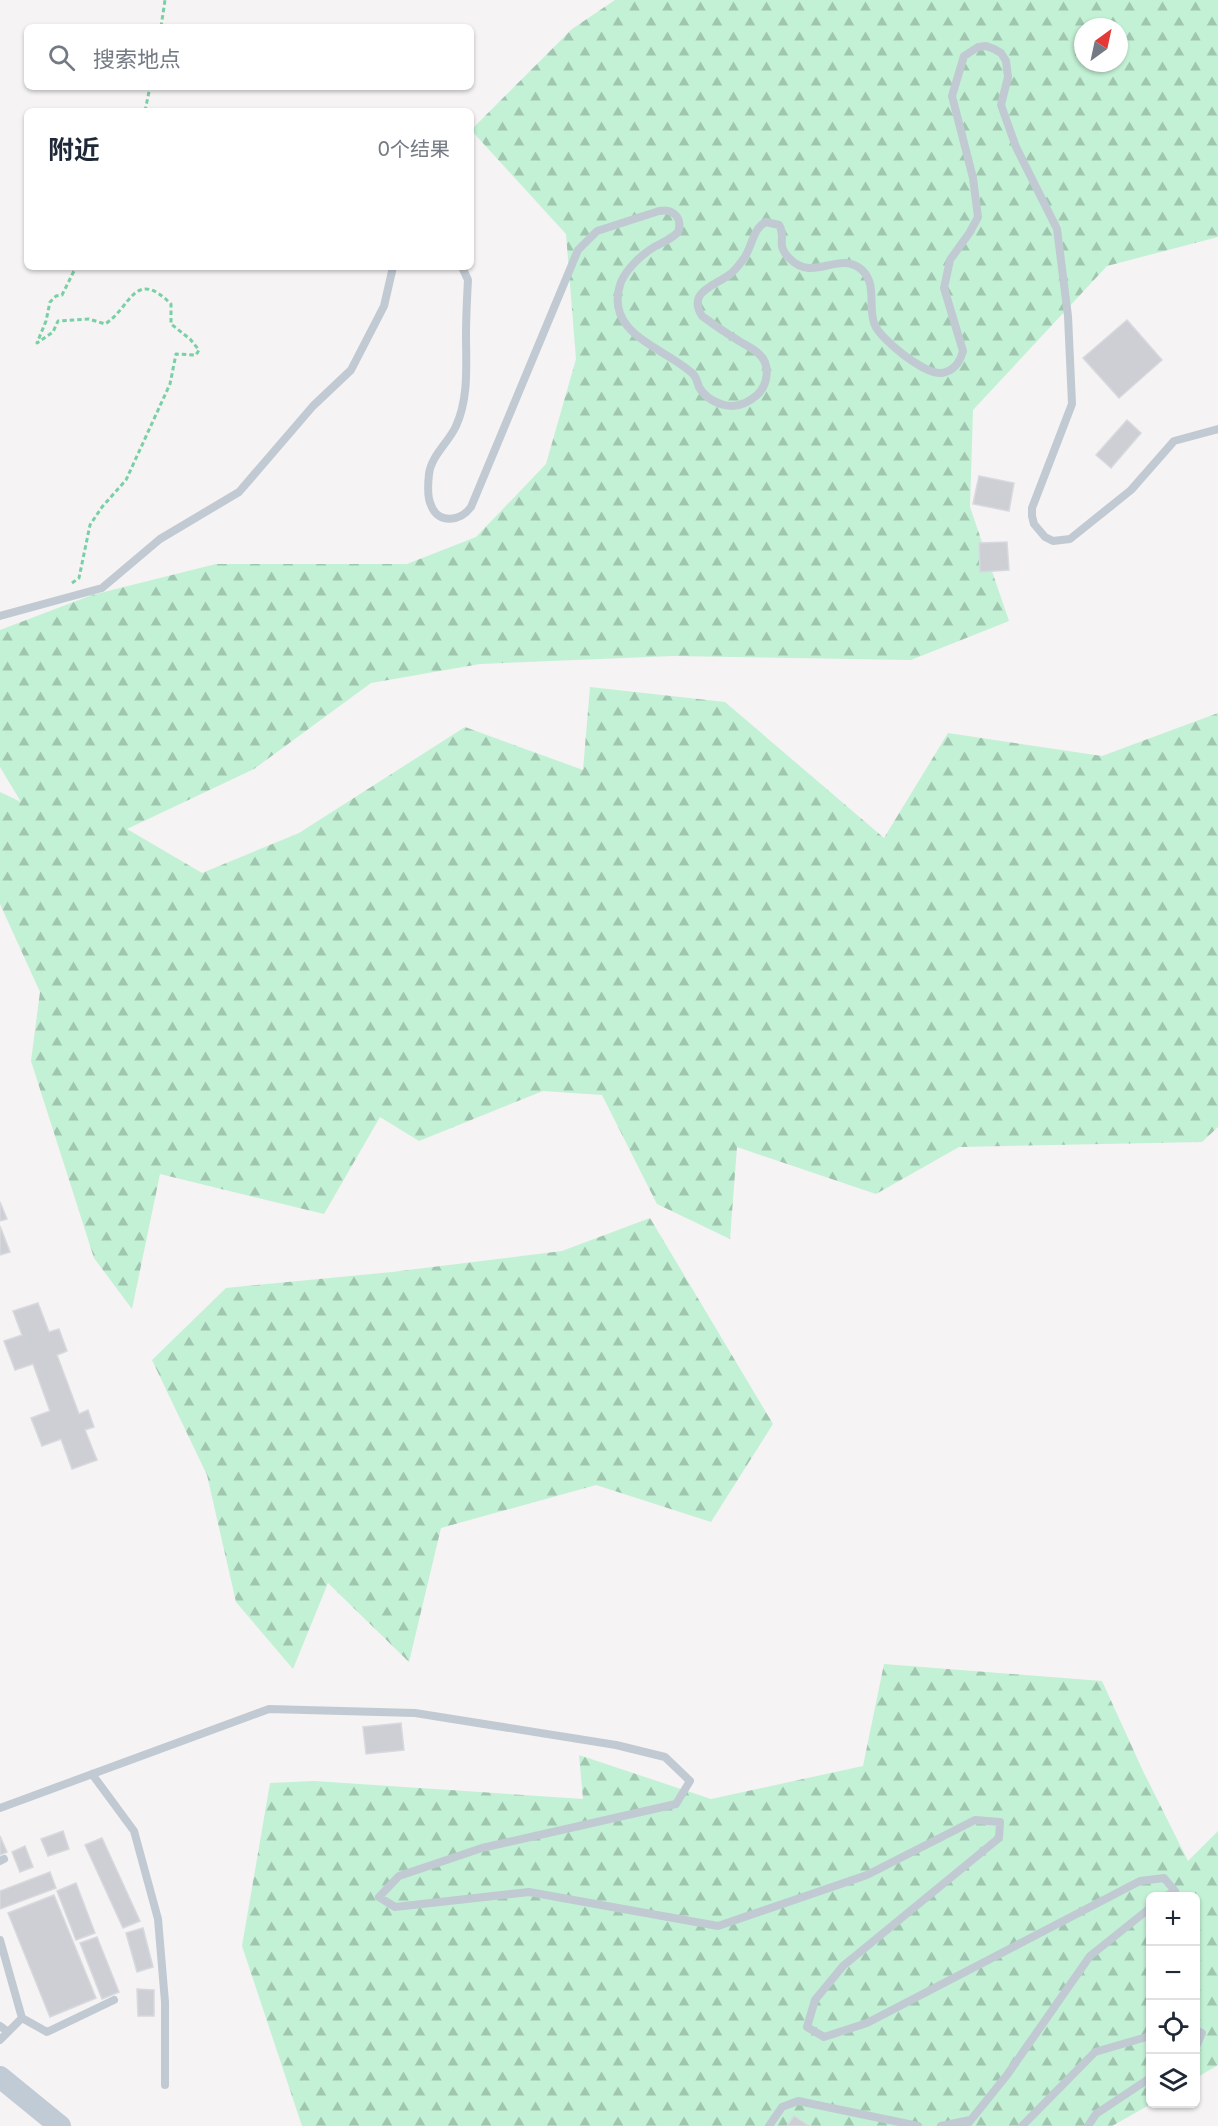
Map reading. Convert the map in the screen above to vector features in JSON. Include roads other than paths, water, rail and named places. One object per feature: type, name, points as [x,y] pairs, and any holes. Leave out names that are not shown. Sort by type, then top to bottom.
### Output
[{"type":"street","points":[[0,2077],[60,2126]]},
{"type":"lane","points":[[463,270],[468,280],[467,372],[456,426],[429,471],[430,503],[437,514],[449,519],[462,516],[471,507],[578,250],[597,231],[659,212],[668,210],[676,215],[680,223],[678,232],[649,250],[628,270],[621,282],[618,297],[620,311],[626,324],[635,335],[695,376],[699,387],[716,403],[728,406],[751,401],[764,386],[766,369],[759,354],[702,316],[698,301],[702,292],[730,274],[747,255],[759,226],[766,222],[778,225],[782,233],[780,242],[784,251],[798,265],[817,269],[845,262],[862,269],[871,286],[874,324],[894,347],[935,373],[951,370],[961,359],[963,351],[944,288],[951,260],[978,217],[973,177],[952,96],[964,56],[978,47],[986,46],[994,48],[1006,60],[1008,77],[1001,105],[1016,147],[1057,229],[1068,316],[1072,404],[1032,508],[1032,516],[1038,532],[1053,541],[1070,539],[1131,490],[1174,441],[1218,429]]},
{"type":"lane","points":[[0,616],[102,588],[160,539],[239,492],[313,406],[351,370],[384,306],[392,270]]},
{"type":"lane","points":[[0,1808],[269,1709],[416,1713],[626,1747],[665,1757],[690,1781],[676,1803],[482,1848],[399,1876],[380,1897],[395,1907],[529,1892],[718,1926],[867,1875],[975,1820],[1000,1822],[999,1838],[843,1966],[815,2000],[807,2027],[824,2037],[867,2023],[1140,1881],[1164,1878],[1175,1891],[1173,1892]]},
{"type":"lane","points":[[92,1774],[134,1831],[158,1918],[165,2002],[165,2085]]},
{"type":"lane","points":[[941,2126],[968,2123],[1007,2075],[1090,1956],[1146,1911]]},
{"type":"lane","points":[[0,1940],[22,2018],[47,2032],[114,2000]]},
{"type":"lane","points":[[0,2040],[22,2018]]},
{"type":"lane","points":[[0,2026],[8,2032]]},
{"type":"lane","points":[[1022,2126],[1095,2052],[1146,2037]]},
{"type":"lane","points":[[1088,2126],[1096,2114],[1146,2081]]},
{"type":"lane","points":[[769,2126],[782,2107],[798,2101],[918,2126]]}]
